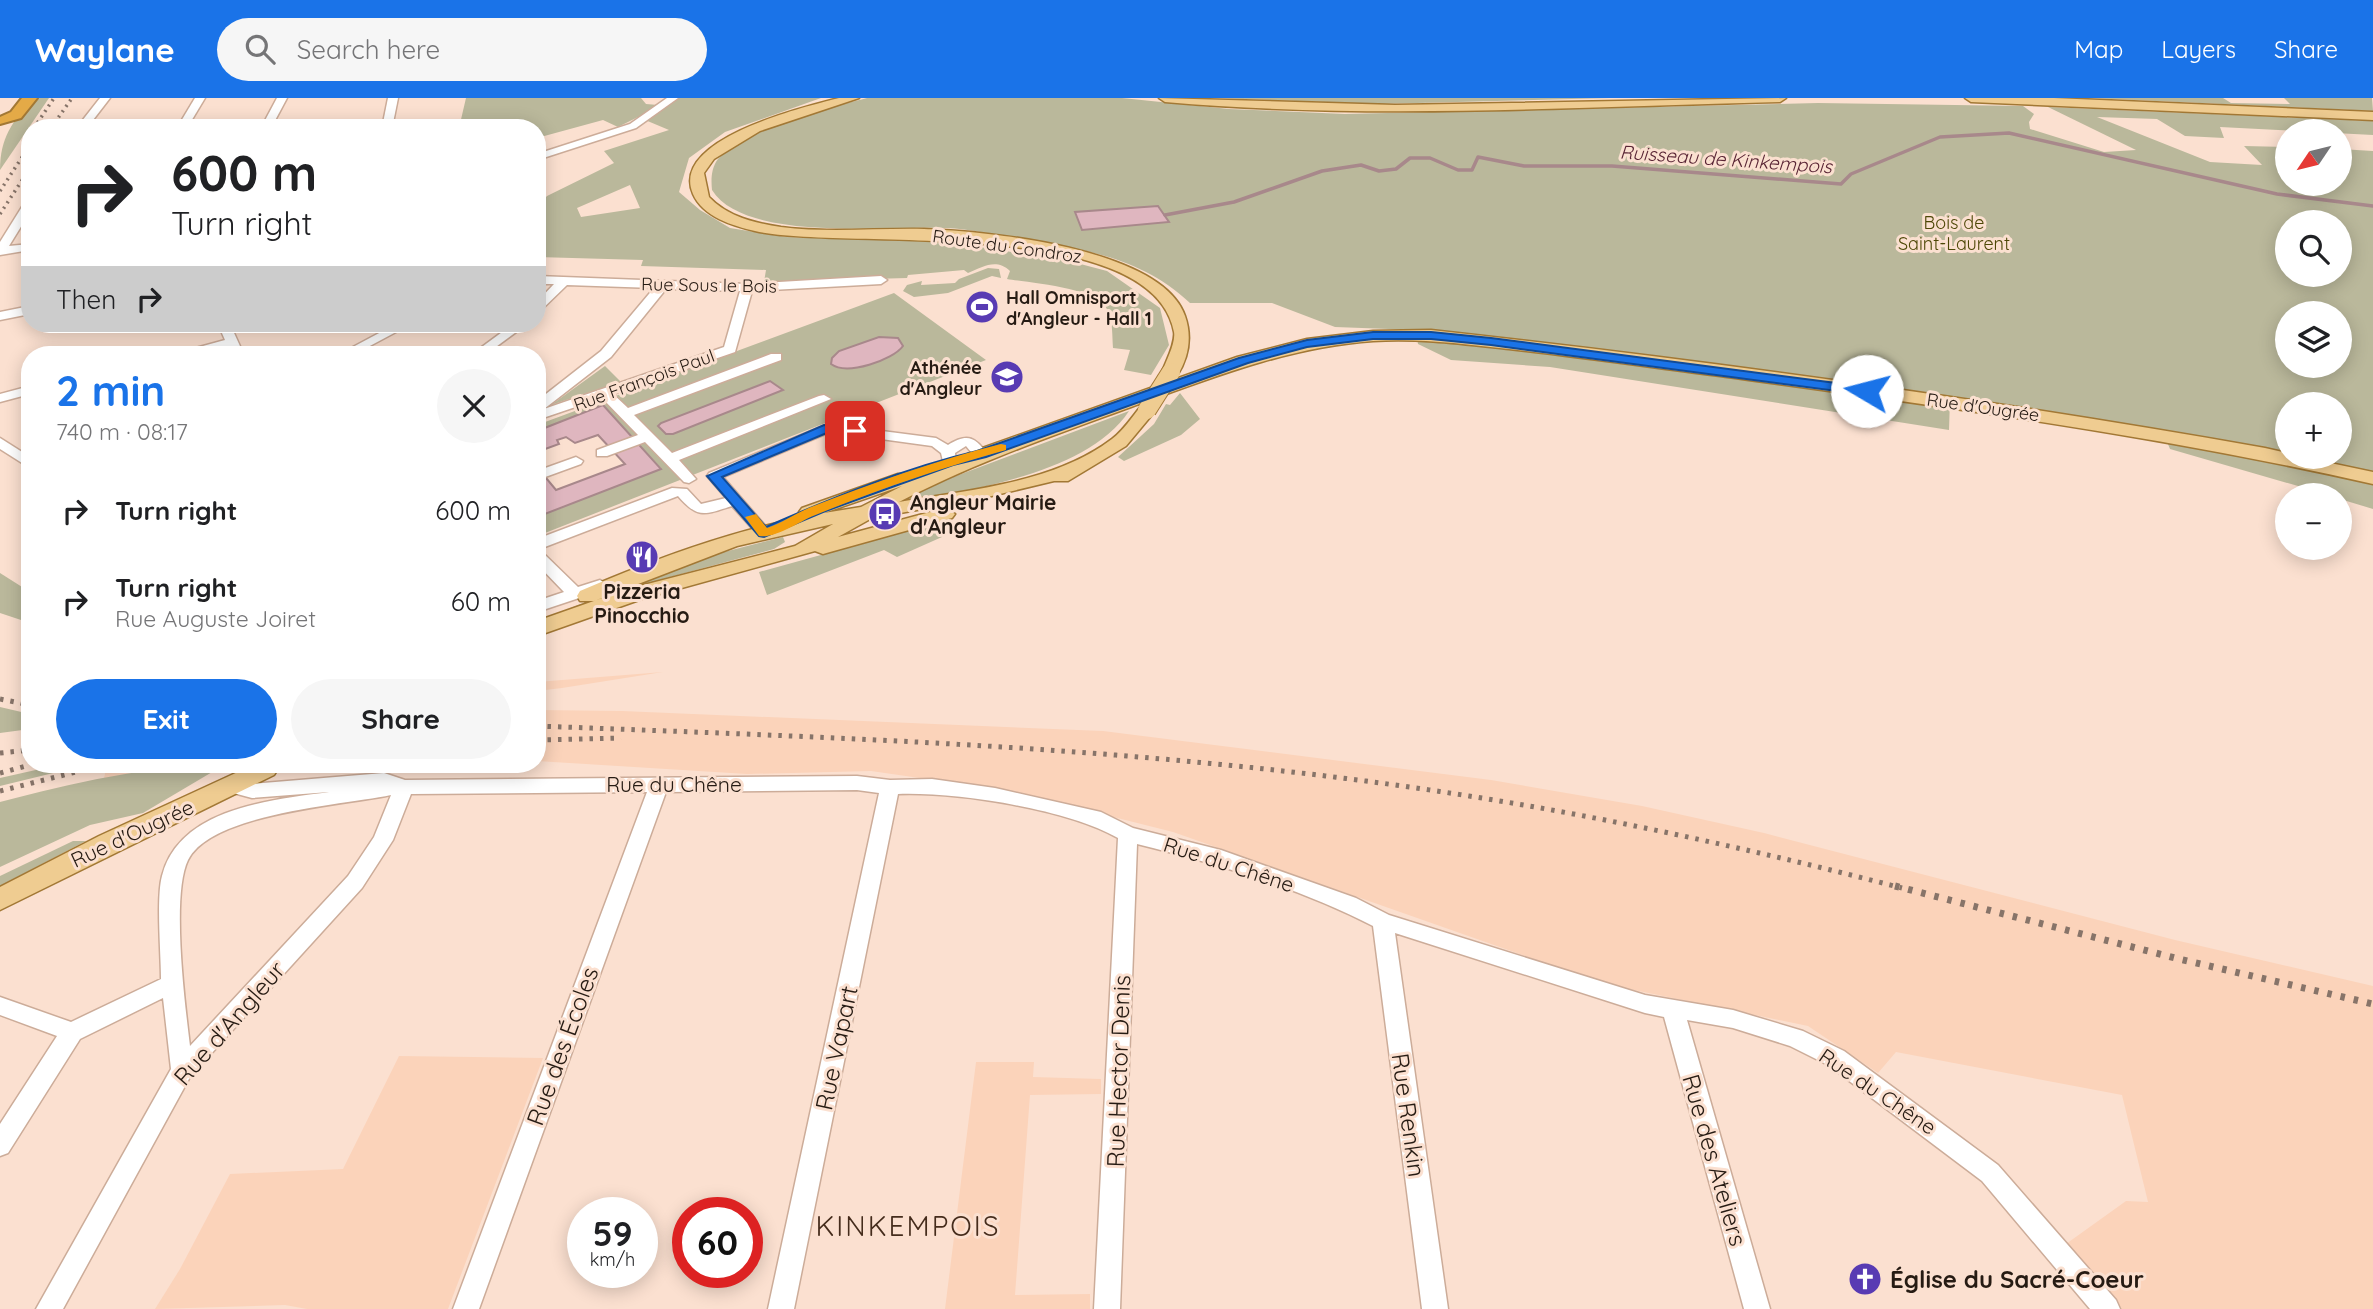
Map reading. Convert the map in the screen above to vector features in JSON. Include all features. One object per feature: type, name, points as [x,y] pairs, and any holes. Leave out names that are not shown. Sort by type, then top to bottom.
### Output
[{"type":"highway","points":[[2,124],[18,98]]},
{"type":"highway","points":[[2,124],[16,115],[30,98]]},
{"type":"main road","name":"Route du Condroz","points":[[776,557],[799,555],[1037,487],[1073,469],[1121,442],[1147,410],[1171,372],[1182,348],[1183,331],[1177,311],[1164,294],[1121,267],[1054,251],[934,234],[795,232],[756,226],[721,213],[704,199],[698,188],[698,175],[703,163],[735,137],[834,98]]},
{"type":"main road","points":[[816,109],[844,98]]},
{"type":"main road","name":"Route du Condroz","points":[[776,121],[853,98]]},
{"type":"main road","points":[[1165,98],[1347,109],[1780,98]]},
{"type":"main road","points":[[1971,98],[2373,116]]},
{"type":"main road","name":"Rue d'Ougrée","points":[[546,626],[635,594],[817,544],[862,514],[981,454],[1268,353],[1342,338],[1402,335],[1557,349],[2071,420],[2265,454],[2373,478]]},
{"type":"main road","name":"Rue d'Ougrée","points":[[546,618],[631,578],[770,531],[789,520],[949,456],[981,454]]},
{"type":"main road","name":"Route du Condroz","points":[[770,531],[978,494],[1073,469]]},
{"type":"main road","points":[[770,531],[792,538],[788,548],[776,557]]},
{"type":"main road","name":"Rue d'Ougrée","points":[[0,899],[108,843],[258,773]]},
{"type":"street","points":[[89,119],[105,98]]},
{"type":"street","points":[[187,119],[200,98]]},
{"type":"street","points":[[271,119],[282,98]]},
{"type":"street","points":[[389,119],[393,98]]},
{"type":"street","points":[[546,154],[633,126],[673,98]]},
{"type":"street","points":[[0,252],[21,217]]},
{"type":"street","points":[[0,252],[21,248]]},
{"type":"street","name":"Rue Sous le Bois","points":[[546,280],[747,288],[881,280]]},
{"type":"street","points":[[546,300],[564,281]]},
{"type":"street","points":[[546,401],[606,354],[662,286]]},
{"type":"street","name":"Rue François Paul","points":[[546,413],[730,349],[747,288]]},
{"type":"street","points":[[0,316],[21,312]]},
{"type":"street","points":[[228,333],[236,346]]},
{"type":"street","points":[[362,346],[387,333]]},
{"type":"street","points":[[490,346],[508,333]]},
{"type":"street","points":[[214,346],[231,342]]},
{"type":"street","points":[[625,414],[776,357]]},
{"type":"street","points":[[0,398],[21,392]]},
{"type":"street","points":[[606,394],[625,414],[641,438],[670,459],[689,479]]},
{"type":"street","points":[[670,459],[824,399]]},
{"type":"street","points":[[770,531],[735,500],[714,476],[828,428],[936,442],[949,456]]},
{"type":"street","points":[[607,451],[641,438]]},
{"type":"street","points":[[0,442],[21,457]]},
{"type":"street","points":[[546,473],[576,461]]},
{"type":"street","points":[[546,542],[677,491],[682,492],[697,509],[708,509],[735,500]]},
{"type":"street","points":[[546,564],[575,593]]},
{"type":"street","points":[[546,604],[631,578]]},
{"type":"street","points":[[546,621],[567,618]]},
{"type":"street","name":"Rue du Chêne","points":[[233,786],[252,792],[384,780],[402,787],[857,783],[890,787],[932,786],[995,795],[1101,819],[1128,834],[1214,855],[1349,904],[1383,921],[1673,1011],[1733,1019],[1795,1038],[1836,1058],[1990,1174],[2107,1309]]},
{"type":"street","name":"Rue des Écoles","points":[[466,1309],[659,784]]},
{"type":"street","points":[[182,1070],[172,984],[173,865],[193,840],[239,815],[402,787]]},
{"type":"street","name":"Rue d'Angleur","points":[[49,1309],[182,1070],[355,883],[383,840],[402,787]]},
{"type":"street","name":"Rue Vapart","points":[[781,1309],[890,787]]},
{"type":"street","name":"Rue Hector Denis","points":[[1107,1309],[1128,834]]},
{"type":"street","name":"Rue Renkin","points":[[1383,921],[1435,1309]]},
{"type":"street","points":[[0,1145],[72,1032],[172,984]]},
{"type":"street","name":"Rue des Ateliers","points":[[1673,1011],[1758,1309]]},
{"type":"street","points":[[5,1013],[72,1032]]},
{"type":"shaded area","points":[[1158,206],[1169,222],[1082,230],[1075,212]]},
{"type":"shaded area","points":[[879,337],[898,338],[903,346],[890,356],[869,365],[848,368],[831,364],[832,358],[839,351]]},
{"type":"shaded area","points":[[770,381],[783,390],[673,434],[666,434],[658,426],[661,423]]},
{"type":"shaded area","points":[[603,405],[661,469],[546,514],[546,478],[556,490],[625,464],[598,435],[575,443],[566,437],[557,440],[559,444],[546,449],[546,427]]},
{"type":"shaded area","points":[[663,672],[546,690],[546,681]]},
{"type":"shaded area","points":[[546,710],[1103,731],[1491,780],[1642,806],[1764,833],[2175,940],[2373,986],[2373,1309],[2121,1309],[2066,1244],[2126,1201],[2148,1202],[2122,1095],[1896,1052],[1878,1073],[1808,1026],[1605,984],[1173,832],[1010,791],[871,771],[747,774],[546,762]]},
{"type":"shaded area","points":[[105,773],[144,773],[104,778]]},
{"type":"shaded area","points":[[399,1056],[543,1058],[448,1309],[307,1309],[285,1305],[155,1309],[180,1269],[230,1174],[343,1169]]},
{"type":"shaded area","points":[[976,1062],[1034,1062],[1033,1077],[1101,1079],[1101,1094],[1030,1095],[1015,1295],[1090,1294],[1090,1309],[945,1309]]},
{"type":"green space","points":[[33,98],[49,98],[35,119],[21,119],[21,139],[0,170],[5,139]]},
{"type":"green space","points":[[466,98],[641,98],[646,104],[658,105],[666,98],[821,98],[725,132],[689,158],[679,192],[700,210],[730,228],[786,237],[948,242],[1069,261],[1107,271],[1160,308],[1169,345],[1151,375],[1124,370],[1130,350],[1113,348],[1111,319],[1102,303],[1078,291],[1007,279],[1010,271],[995,264],[968,273],[964,270],[908,275],[907,278],[764,282],[766,270],[641,266],[643,260],[546,257],[547,196],[614,163],[604,151],[669,130],[638,117],[618,127],[603,120],[546,136],[546,119],[461,119]],"holes":[[[630,185],[640,208],[581,217],[577,208]]]},
{"type":"green space","name":"Bois de Saint-Laurent","points":[[867,98],[1122,98],[1229,109],[1345,114],[1818,103],[2023,106],[2034,114],[2029,122],[2030,129],[2104,152],[2136,150],[2048,107],[2327,119],[2275,119],[2275,130],[2220,127],[2224,138],[2185,136],[2157,119],[2097,117],[2210,162],[2262,165],[2244,146],[2275,147],[2275,196],[2352,196],[2352,150],[2373,151],[2373,509],[2352,503],[2352,483],[2288,483],[2170,449],[2163,432],[1950,399],[1949,430],[1550,367],[1451,360],[1418,344],[1416,330],[1335,327],[1272,303],[1190,303],[1152,275],[1131,265],[1088,252],[955,229],[856,229],[786,225],[755,218],[729,207],[712,190],[714,166],[731,148],[767,129]],"holes":[[[1158,206],[1168,221],[1075,213],[1076,212]]]},
{"type":"green space","points":[[1214,98],[1610,98],[1378,104]]},
{"type":"green space","points":[[2090,98],[2223,98],[2231,103],[2290,104],[2284,98],[2372,98],[2373,111]]},
{"type":"green space","name":"Bois de Saint-Laurent","points":[[2352,120],[2373,121],[2373,135],[2352,134]]},
{"type":"green space","points":[[988,268],[999,269],[1001,278],[992,276],[948,293],[914,297],[903,291],[907,285],[922,281],[921,285],[955,283]]},
{"type":"green space","points":[[894,293],[986,360],[546,533],[546,513],[661,468],[603,406],[546,428],[546,422]]},
{"type":"green space","points":[[605,366],[621,382],[551,405]]},
{"type":"green space","points":[[1180,393],[1200,419],[1181,435],[1124,461],[1118,457],[1154,424],[1166,404],[1170,405]]},
{"type":"green space","points":[[1129,411],[1111,432],[1087,449],[1059,463],[997,483],[909,501],[907,495],[924,488]]},
{"type":"green space","points":[[933,524],[949,527],[942,537],[897,557],[884,550],[767,595],[759,572]]},
{"type":"green space","points":[[783,537],[785,542],[774,549],[659,580],[568,609],[693,560]]},
{"type":"green space","points":[[0,573],[21,586],[21,620],[0,613]]},
{"type":"green space","points":[[0,707],[21,712],[21,730],[0,733]]},
{"type":"green space","points":[[22,773],[53,773],[0,786],[0,778]]},
{"type":"green space","points":[[133,773],[210,773],[143,813],[90,825],[0,867],[0,802]]},
{"type":"green space","points":[[73,841],[86,841],[0,886],[0,876]]},
{"type":"waterway","name":"Ruisseau de Kinkempois","points":[[1165,215],[1234,202],[1322,171],[1361,165],[1379,171],[1396,169],[1410,158],[1430,158],[1458,170],[1472,170],[1478,157],[1524,166],[1612,166],[1841,184],[1851,174],[1940,137],[2009,133],[2277,194],[2373,206]]},
{"type":"railway","points":[[40,119],[54,98]]},
{"type":"railway","points":[[57,119],[72,98]]},
{"type":"railway","points":[[0,191],[21,159]]},
{"type":"railway","points":[[0,214],[21,182]]},
{"type":"railway","points":[[0,699],[21,703]]},
{"type":"railway","points":[[546,726],[1004,747],[1121,755],[1353,779],[1524,805],[1632,825],[1902,888]]},
{"type":"railway","points":[[546,740],[621,738]]},
{"type":"railway","points":[[0,753],[21,751]]},
{"type":"railway","points":[[0,773],[21,767]]},
{"type":"railway","points":[[0,791],[72,773]]},
{"type":"railway","points":[[1895,886],[2179,959],[2373,1004]]},
{"type":"slow traffic","points":[[752,517],[764,533],[776,530],[789,520],[818,509],[950,462],[1001,447]]},
{"type":"place","name":"Hall Omnisport d'Angleur - Hall 1","points":[[982,307]]},
{"type":"place","name":"Athénée d'Angleur","points":[[1007,377]]},
{"type":"place","name":"Angleur Mairie d'Angleur","points":[[885,514]]},
{"type":"place","name":"Pizzeria Pinocchio","points":[[642,557]]},
{"type":"place","name":"Église du Sacré-Coeur","points":[[1865,1279]]},
{"type":"district","name":"KINKEMPOIS","points":[[908,1225]]},
{"type":"route","points":[[855,431],[828,428],[724,469],[714,476],[759,524],[764,533],[776,530],[789,520],[818,509],[1243,360],[1307,344],[1373,335],[1431,335],[1491,341],[1867,391]]}]
